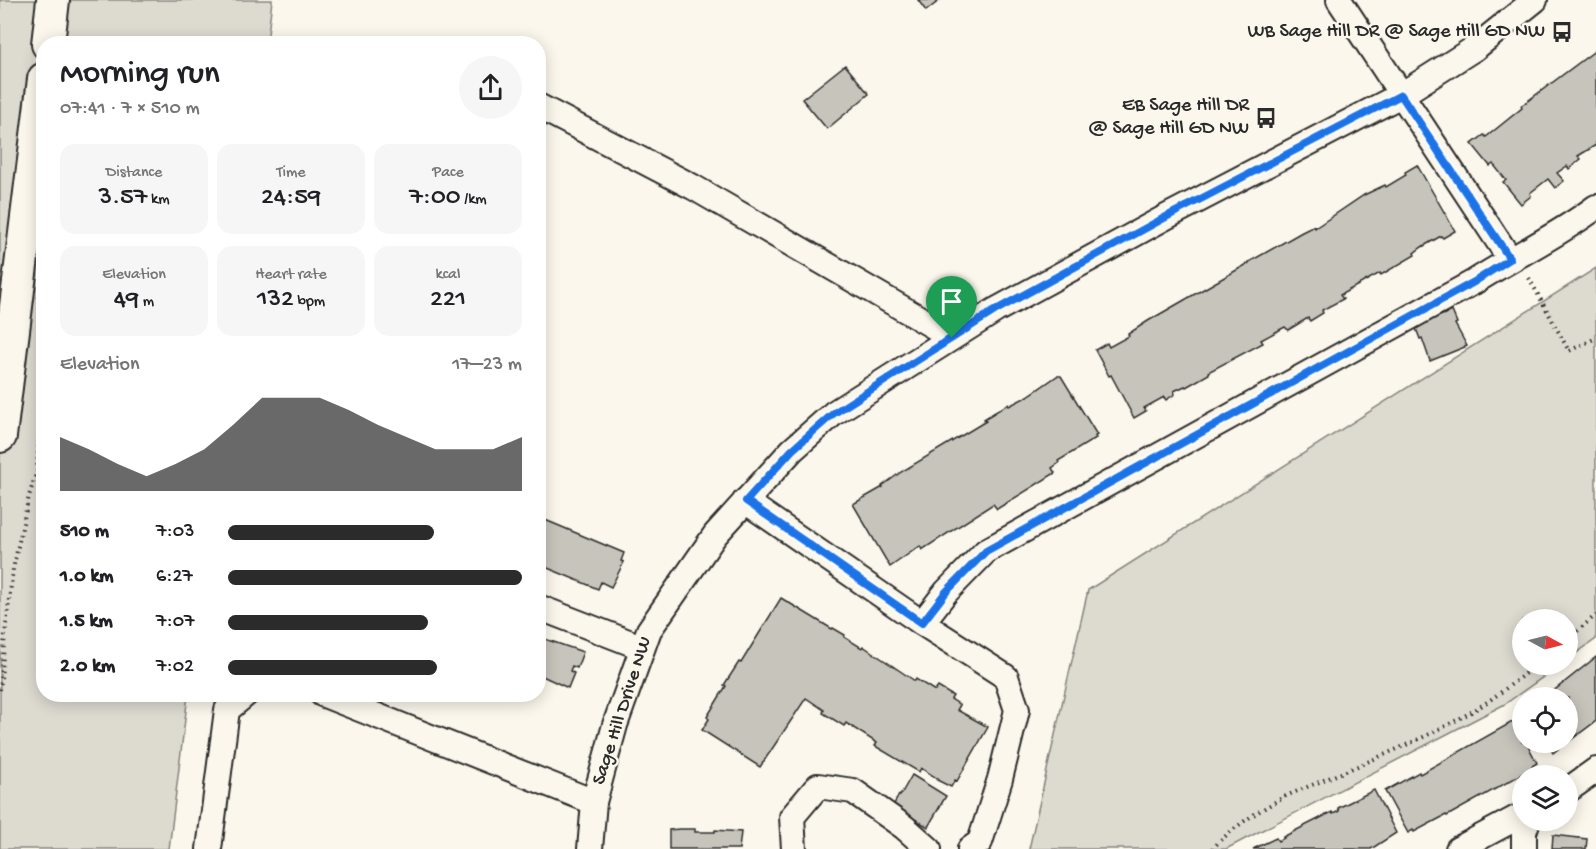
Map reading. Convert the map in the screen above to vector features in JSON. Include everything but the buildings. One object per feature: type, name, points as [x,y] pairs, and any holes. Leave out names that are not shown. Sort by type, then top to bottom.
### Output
[{"type":"main road","points":[[49,36],[53,0]]},
{"type":"main road","points":[[0,436],[36,144]]},
{"type":"street","points":[[1339,0],[1510,259]]},
{"type":"street","name":"Sage Hill Drive NW","points":[[590,849],[594,802],[615,725],[641,647],[649,630],[715,535],[792,450],[834,413],[996,310],[1156,222],[1401,95],[1475,48],[1535,0]]},
{"type":"street","points":[[546,109],[693,186],[952,338]]},
{"type":"street","points":[[922,623],[946,592],[986,551],[1474,282],[1510,259],[1572,226],[1596,207]]},
{"type":"street","points":[[746,501],[922,623],[1006,677],[1017,710],[1000,779],[980,842],[970,849]]},
{"type":"street","points":[[546,610],[641,647]]},
{"type":"street","points":[[209,849],[227,710],[236,702]]},
{"type":"street","points":[[342,702],[594,802]]},
{"type":"street","points":[[1578,783],[1596,770]]},
{"type":"street","points":[[794,849],[792,817],[818,786],[853,790],[904,827],[929,849]]},
{"type":"street","points":[[1458,849],[1512,820]]},
{"type":"street","points":[[1524,831],[1524,849]]},
{"type":"path","points":[[1538,293],[1569,351],[1596,338]]},
{"type":"path","points":[[0,690],[14,569],[29,496],[36,477]]},
{"type":"path","points":[[1578,630],[1596,615]]},
{"type":"path","points":[[1212,849],[1244,820],[1266,807],[1286,796],[1429,734],[1466,715],[1506,690],[1523,675]]},
{"type":"shaded area","points":[[0,0],[272,0],[268,36],[36,36],[36,702],[187,702],[169,849],[0,849]]},
{"type":"shaded area","points":[[1596,268],[1596,639],[1578,652],[1578,609],[1512,609],[1512,675],[1546,675],[1529,687],[1512,687],[1512,699],[1505,704],[1226,849],[1029,849],[1088,590]]},
{"type":"place","name":"WB Sage Hill DR @ Sage Hill GD NW","points":[[1562,32]]},
{"type":"place","name":"EB Sage Hill DR @ Sage Hill GD NW","points":[[1266,118]]},
{"type":"route","points":[[1401,95],[1510,259],[1474,282],[986,551],[946,592],[922,623],[746,501],[792,450],[834,413],[952,338],[996,310],[1166,217],[1401,95]]}]
